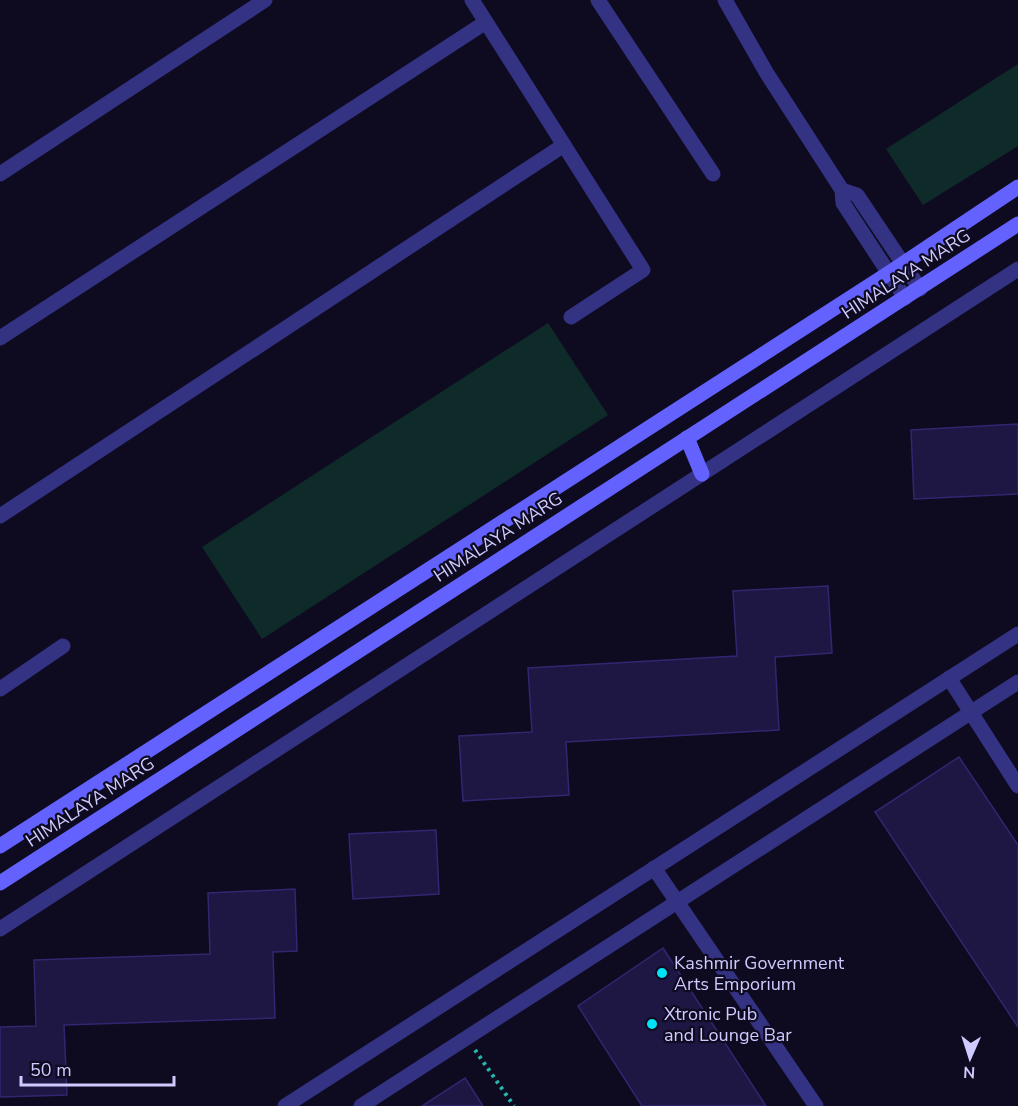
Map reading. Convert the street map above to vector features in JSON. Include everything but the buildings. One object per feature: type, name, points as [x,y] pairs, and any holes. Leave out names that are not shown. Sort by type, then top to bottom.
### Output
[{"type":"main road","name":"HIMALAYA MARG","points":[[0,846],[889,273],[1018,187]]},
{"type":"main road","name":"HIMALAYA MARG","points":[[0,884],[1018,224]]},
{"type":"main road","points":[[687,438],[702,474]]},
{"type":"street","points":[[0,174],[265,0]]},
{"type":"street","points":[[472,0],[643,270],[571,317]]},
{"type":"street","points":[[598,0],[713,174]]},
{"type":"street","points":[[724,0],[766,72],[842,190],[843,203],[905,298]]},
{"type":"street","points":[[0,338],[486,22]]},
{"type":"street","points":[[0,516],[564,145]]},
{"type":"street","points":[[842,190],[857,195],[920,289]]},
{"type":"street","points":[[0,929],[1018,269]]},
{"type":"street","points":[[285,1106],[1018,634]]},
{"type":"street","points":[[0,689],[63,646]]},
{"type":"street","points":[[949,678],[1018,786]]},
{"type":"street","points":[[361,1106],[1018,682]]},
{"type":"street","points":[[654,868],[816,1106]]},
{"type":"path","points":[[466,1038],[514,1106]]},
{"type":"green space","points":[[1018,64],[1018,146],[923,205],[886,149]]},
{"type":"green space","points":[[548,323],[608,415],[262,639],[202,547]]},
{"type":"place","name":"Kashmir Government Arts Emporium","points":[[662,973]]},
{"type":"place","name":"Xtronic Pub and Lounge Bar","points":[[652,1024]]}]
